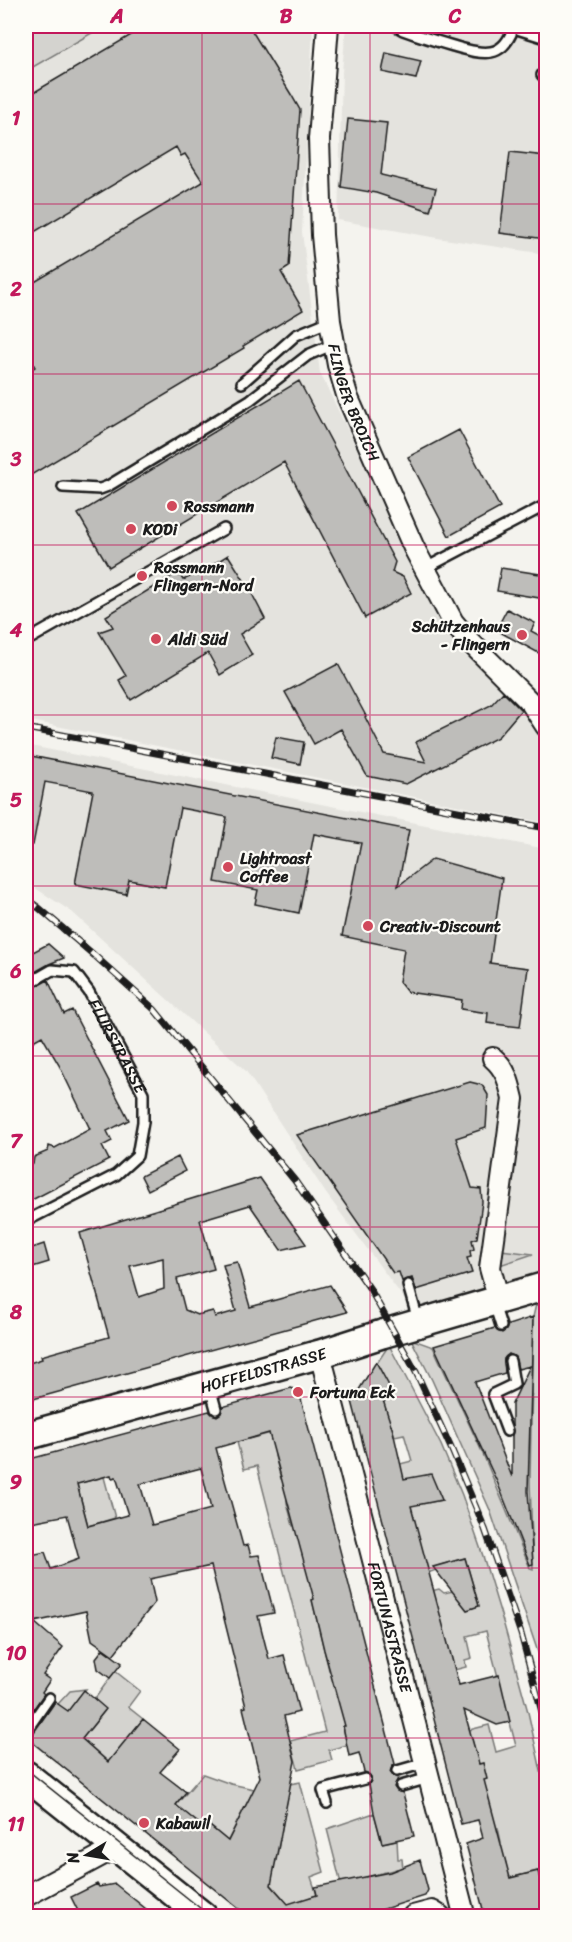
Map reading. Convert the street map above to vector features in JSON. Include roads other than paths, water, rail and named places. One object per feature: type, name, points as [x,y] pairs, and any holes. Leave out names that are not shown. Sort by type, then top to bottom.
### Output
[{"type":"street","name":"FLINGER BROICH","points":[[328,26],[319,139],[322,245],[330,321],[348,398],[424,569],[453,622],[531,703],[542,719]]},
{"type":"street","points":[[493,1058],[500,1063],[508,1077],[513,1099],[490,1268],[498,1309]]},
{"type":"street","name":"HOFFELDSTRASSE","points":[[26,1436],[213,1397],[320,1354],[419,1323],[498,1309],[546,1286]]},
{"type":"street","name":"FORTUNASTRASSE","points":[[320,1354],[462,1907],[449,1903],[439,1916]]},
{"type":"street","points":[[26,1775],[203,1917]]},
{"type":"street","points":[[26,1896],[117,1847]]},
{"type":"street","points":[[413,1917],[432,1911],[439,1916]]},
{"type":"lane","points":[[396,26],[480,54],[500,49],[509,40],[514,27],[546,38]]},
{"type":"lane","points":[[242,383],[296,335],[330,321]]},
{"type":"lane","points":[[63,488],[100,489],[108,486],[250,400],[308,355],[334,344]]},
{"type":"lane","points":[[424,569],[546,506]]},
{"type":"lane","points":[[26,641],[224,529]]},
{"type":"lane","name":"FLURSTRASSE","points":[[26,985],[52,970],[75,972],[89,992],[143,1093],[143,1122],[137,1156],[116,1175],[26,1221]]},
{"type":"lane","points":[[408,1285],[419,1323]]},
{"type":"lane","points":[[507,1431],[494,1394],[514,1384],[510,1361]]},
{"type":"lane","points":[[26,1731],[50,1698]]},
{"type":"lane","points":[[397,1771],[427,1771]]},
{"type":"lane","points":[[401,1786],[427,1771]]},
{"type":"lane","points":[[327,1803],[323,1790],[365,1779]]},
{"type":"tram line","points":[[26,1769],[210,1916]]},
{"type":"railway","points":[[26,728],[546,828]]},
{"type":"railway","points":[[26,899],[154,1009],[295,1181],[370,1289],[416,1372],[485,1529],[521,1634],[546,1727]]},
{"type":"place","name":"Rossmann","points":[[172,506]]},
{"type":"place","name":"KODi","points":[[131,529]]},
{"type":"place","name":"Rossmann Flingern-Nord","points":[[142,576]]},
{"type":"place","name":"Schützenhaus - Flingern","points":[[522,635]]},
{"type":"place","name":"Aldi Süd","points":[[156,639]]},
{"type":"place","name":"Lightroast Coffee","points":[[228,867]]},
{"type":"place","name":"Creativ-Discount","points":[[368,926]]},
{"type":"place","name":"Fortuna Eck","points":[[298,1392]]},
{"type":"place","name":"Kabawil","points":[[144,1823]]}]
